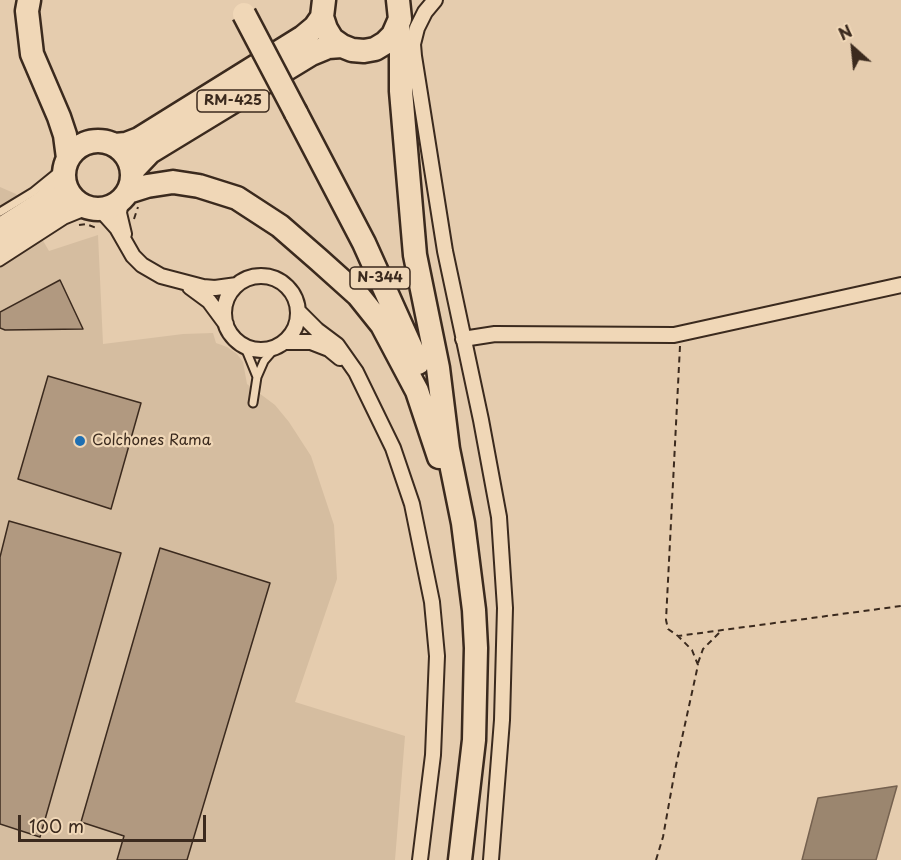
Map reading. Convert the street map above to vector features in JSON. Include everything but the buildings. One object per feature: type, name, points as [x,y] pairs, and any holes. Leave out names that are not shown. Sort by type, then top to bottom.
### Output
[{"type":"highway","points":[[29,0],[27,11],[32,54],[62,126],[67,191],[90,216],[111,207],[132,187],[173,182],[199,186],[237,198],[280,226],[358,295],[382,325],[417,391],[453,501],[463,524]]},
{"type":"highway","points":[[323,8],[326,29],[332,39],[352,50],[364,51],[385,44],[393,35],[399,15],[412,0]]},
{"type":"highway","name":"N-344","points":[[240,7],[381,278],[417,358],[448,449],[463,524],[474,610],[476,695],[474,740],[460,860]]},
{"type":"highway","name":"RM-425","points":[[115,145],[139,139],[303,37],[315,27],[323,8]]},
{"type":"highway","points":[[399,15],[401,91],[415,255],[438,368],[448,449]]},
{"type":"highway","name":"RM-425","points":[[132,187],[150,152],[311,54],[328,47],[342,46]]},
{"type":"highway","points":[[66,169],[75,150],[94,141],[105,142],[115,145],[129,161],[132,187]]},
{"type":"main road","points":[[0,229],[42,202],[66,169]]},
{"type":"main road","points":[[0,248],[62,209],[90,216]]},
{"type":"street","points":[[435,0],[425,12],[417,28],[413,44],[414,56],[445,250],[499,517],[505,608],[502,720],[491,860]]},
{"type":"street","points":[[126,242],[119,213],[132,187]]},
{"type":"street","points":[[90,216],[117,228],[133,256],[141,265],[161,276],[185,284],[215,288],[237,285]]},
{"type":"street","points":[[226,324],[226,303],[230,293],[237,285],[259,276],[271,277],[290,289],[296,300],[298,311],[297,323],[292,333],[280,344]]},
{"type":"street","points":[[185,284],[209,301],[236,339],[243,345],[254,349],[266,349],[280,344],[311,342],[329,349],[356,372]]},
{"type":"street","points":[[463,339],[495,334],[680,334],[901,285]]},
{"type":"street","points":[[298,311],[317,330],[337,345],[356,372],[381,421],[412,504],[432,602],[437,656],[436,716],[420,860]]},
{"type":"lane","points":[[0,212],[66,169]]},
{"type":"lane","points":[[0,262],[65,220],[90,216]]},
{"type":"lane","points":[[253,403],[257,377],[264,361],[280,344]]},
{"type":"lane","points":[[243,345],[257,377]]},
{"type":"path","points":[[132,187],[134,223]]},
{"type":"path","points":[[680,334],[666,621],[668,629],[692,650],[698,665]]},
{"type":"path","points":[[678,636],[901,606]]},
{"type":"path","points":[[656,860],[663,837],[698,665],[703,649],[722,630]]},
{"type":"shaded area","points":[[0,187],[16,194],[49,251],[98,235],[103,344],[183,334],[213,333],[216,343],[237,354],[243,362],[247,384],[275,405],[311,456],[334,525],[337,579],[295,702],[405,736],[395,860],[0,860]]},
{"type":"shaded area","points":[[897,786],[876,860],[802,860],[818,798]]},
{"type":"place","name":"Colchones Rama","points":[[80,441]]}]
